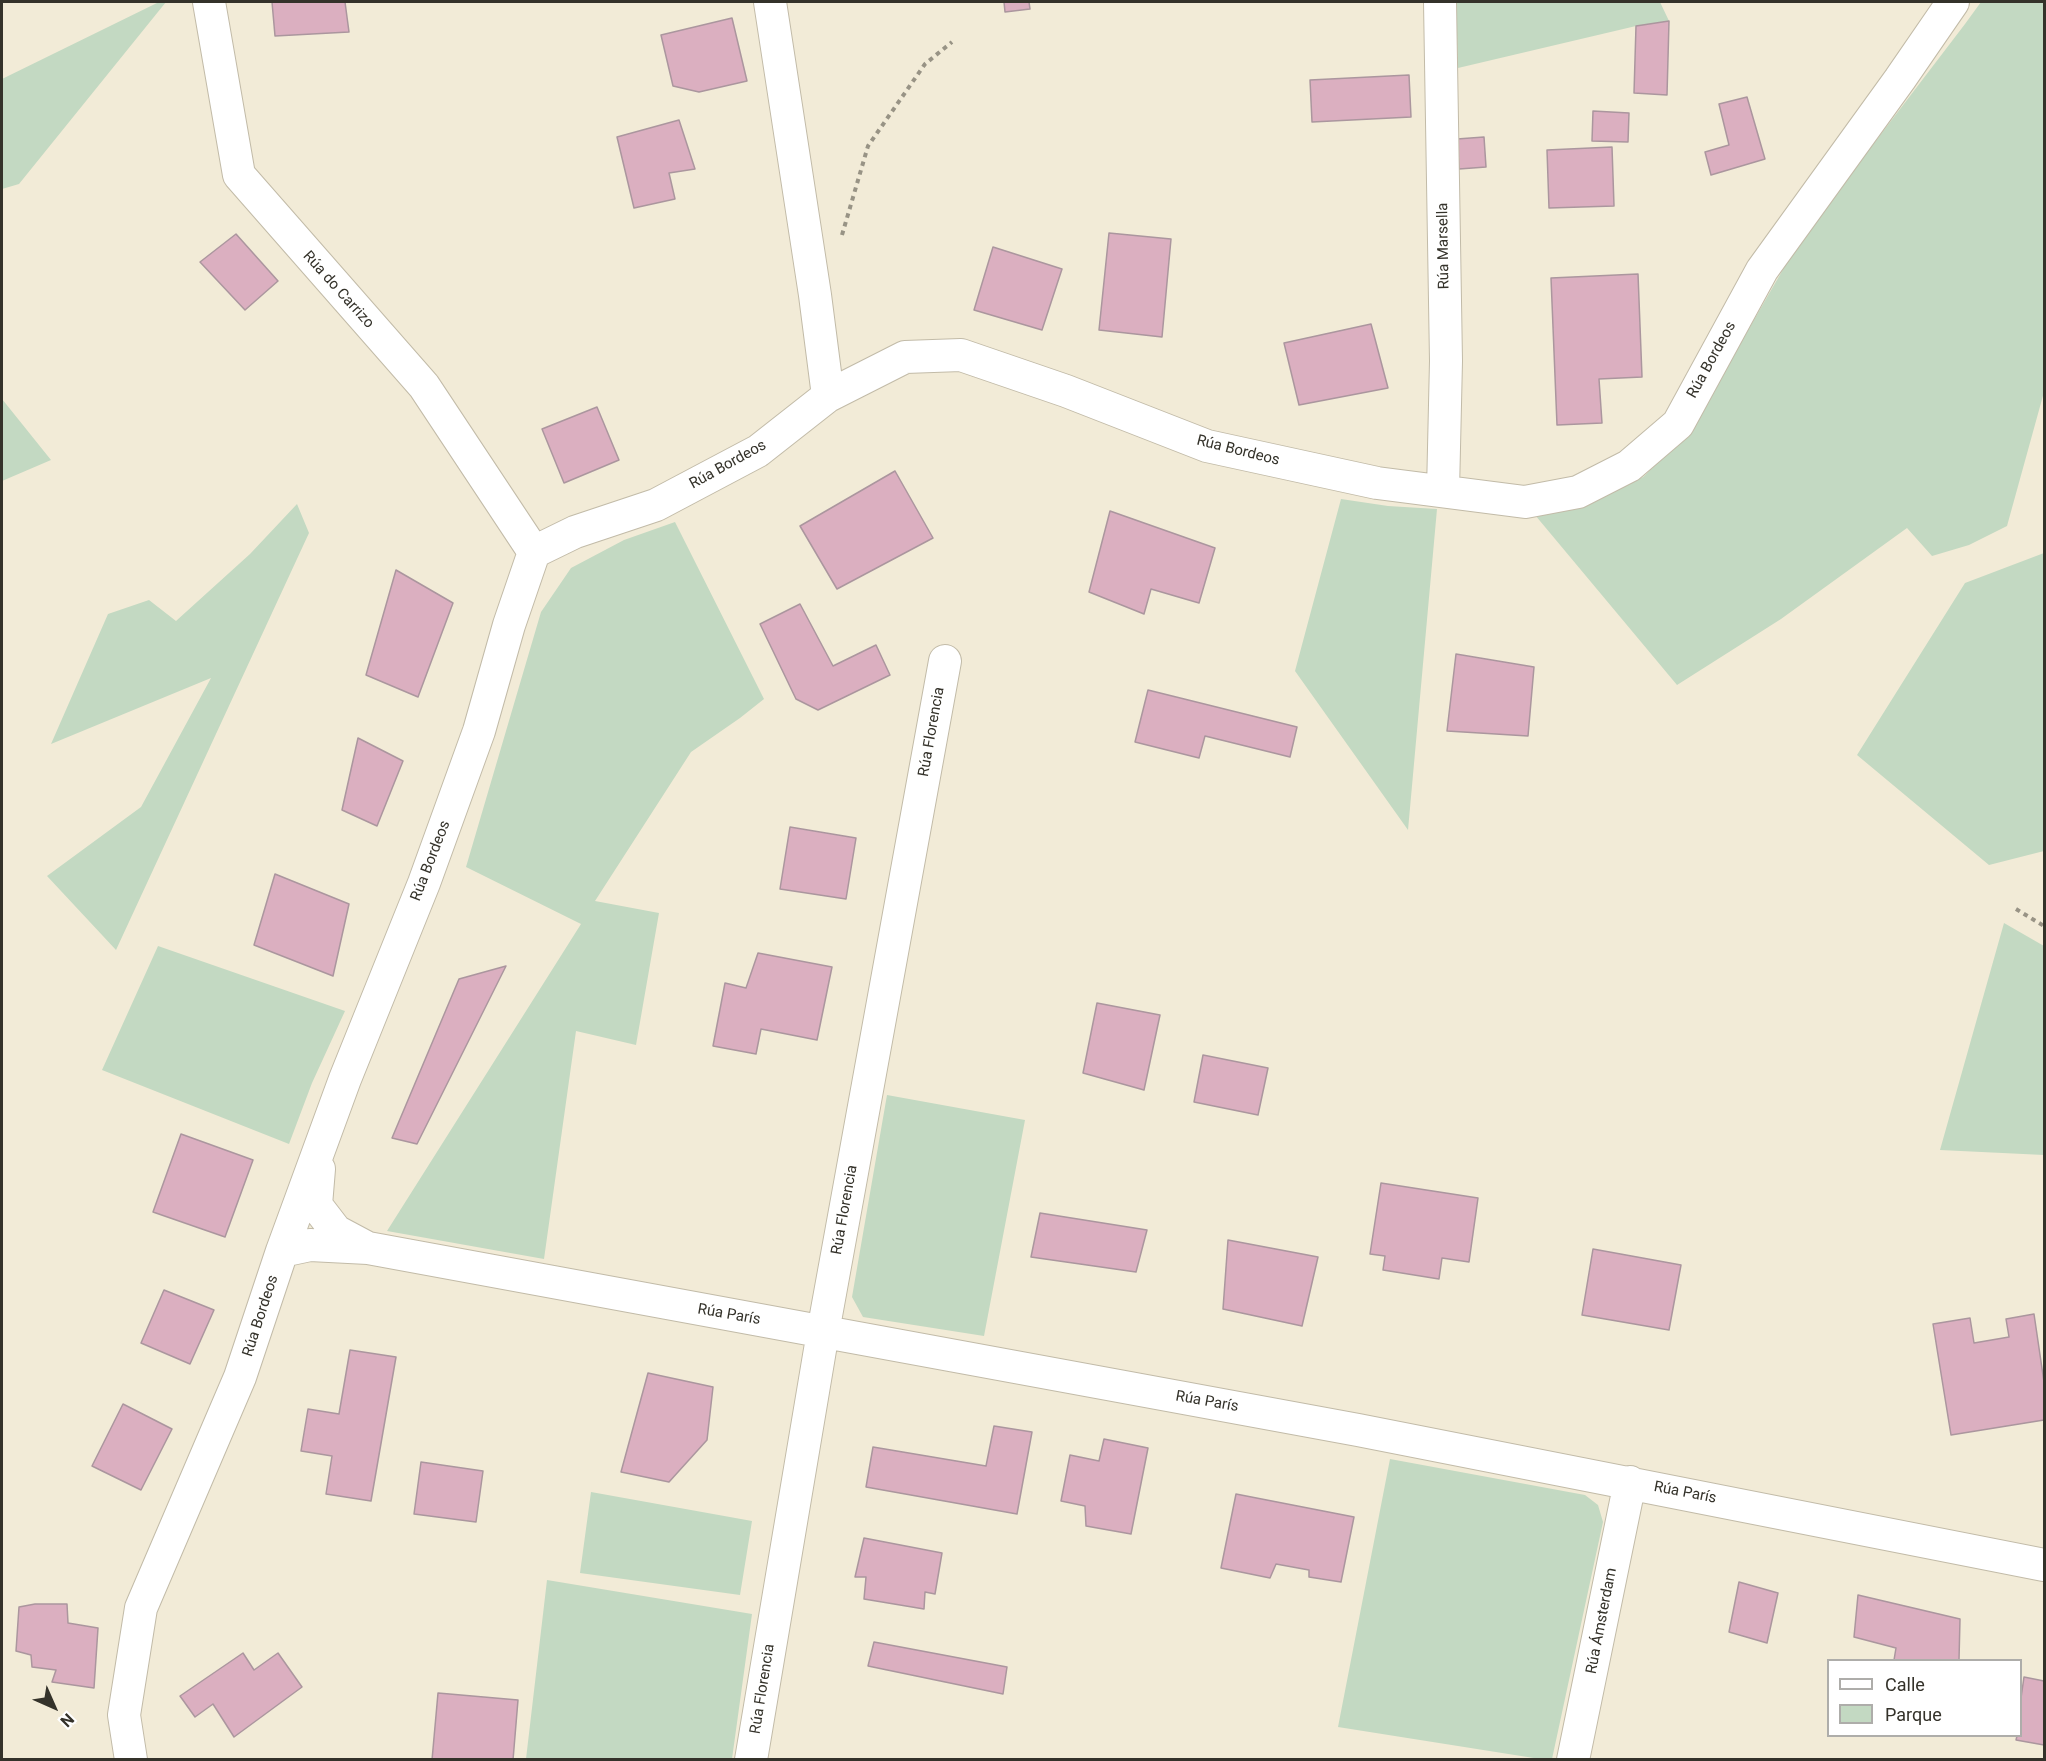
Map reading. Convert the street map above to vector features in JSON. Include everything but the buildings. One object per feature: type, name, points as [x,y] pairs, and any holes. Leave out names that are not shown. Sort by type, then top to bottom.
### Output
[{"type":"street","name":"Rúa do Carrizo","points":[[209,2],[239,176],[424,386],[534,552]]},
{"type":"street","points":[[770,2],[815,295],[828,396]]},
{"type":"street","name":"Rúa Marsella","points":[[1440,2],[1446,361],[1443,491]]},
{"type":"street","name":"Rúa Bordeos","points":[[131,1760],[124,1715],[141,1608],[240,1377],[282,1251],[345,1079],[424,883],[479,731],[509,625],[534,552],[574,532],[656,505],[758,451],[828,396],[905,357],[961,355],[1207,446],[1377,483],[1525,502],[1578,492],[1629,466],[1678,424],[1762,270],[1953,2]]},
{"type":"street","name":"Rúa Florencia","points":[[752,1760],[823,1332],[945,662]]},
{"type":"street","name":"Rúa París","points":[[321,1144],[316,1205],[336,1231],[368,1248]]},
{"type":"street","name":"Rúa París","points":[[282,1251],[310,1245],[368,1248],[2040,1558]]},
{"type":"street","name":"Rúa Ámsterdam","points":[[1573,1760],[1630,1482]]},
{"type":"path","points":[[842,236],[868,146],[925,64],[952,42]]},
{"type":"path","points":[[2016,909],[2044,926]]},
{"type":"green space","points":[[159,2],[166,2],[19,184],[2,189],[2,79]]},
{"type":"green space","points":[[1456,2],[1660,2],[1669,21],[1636,26],[1458,68]]},
{"type":"green space","points":[[1981,2],[2044,2],[2044,392],[2007,526],[1969,545],[1932,556],[1907,528],[1781,619],[1677,685],[1535,515],[1596,501],[1643,477],[1670,451],[1695,422],[1800,240]]},
{"type":"green space","points":[[2,399],[51,460],[2,481]]},
{"type":"green space","points":[[1341,499],[1388,506],[1437,509],[1408,830],[1295,671]]},
{"type":"green space","points":[[297,504],[309,533],[116,950],[47,876],[141,807],[211,678],[51,744],[108,614],[149,600],[176,621],[250,554]]},
{"type":"green space","points":[[675,522],[764,699],[691,752],[595,901],[659,913],[636,1045],[576,1031],[544,1259],[387,1231],[581,924],[466,867],[541,612],[571,568],[624,540]]},
{"type":"green space","points":[[2044,553],[2044,851],[1989,865],[1857,755],[1965,583]]},
{"type":"green space","points":[[2004,923],[2044,946],[2044,1155],[1940,1150]]},
{"type":"green space","points":[[158,946],[345,1011],[312,1083],[289,1144],[102,1070]]},
{"type":"green space","points":[[887,1095],[1025,1120],[984,1336],[863,1317],[852,1297]]},
{"type":"green space","points":[[1390,1459],[1585,1495],[1598,1505],[1603,1522],[1552,1759],[1338,1727]]},
{"type":"green space","points":[[591,1492],[752,1521],[740,1595],[580,1573]]},
{"type":"green space","points":[[547,1580],[752,1614],[732,1759],[526,1759]]}]
